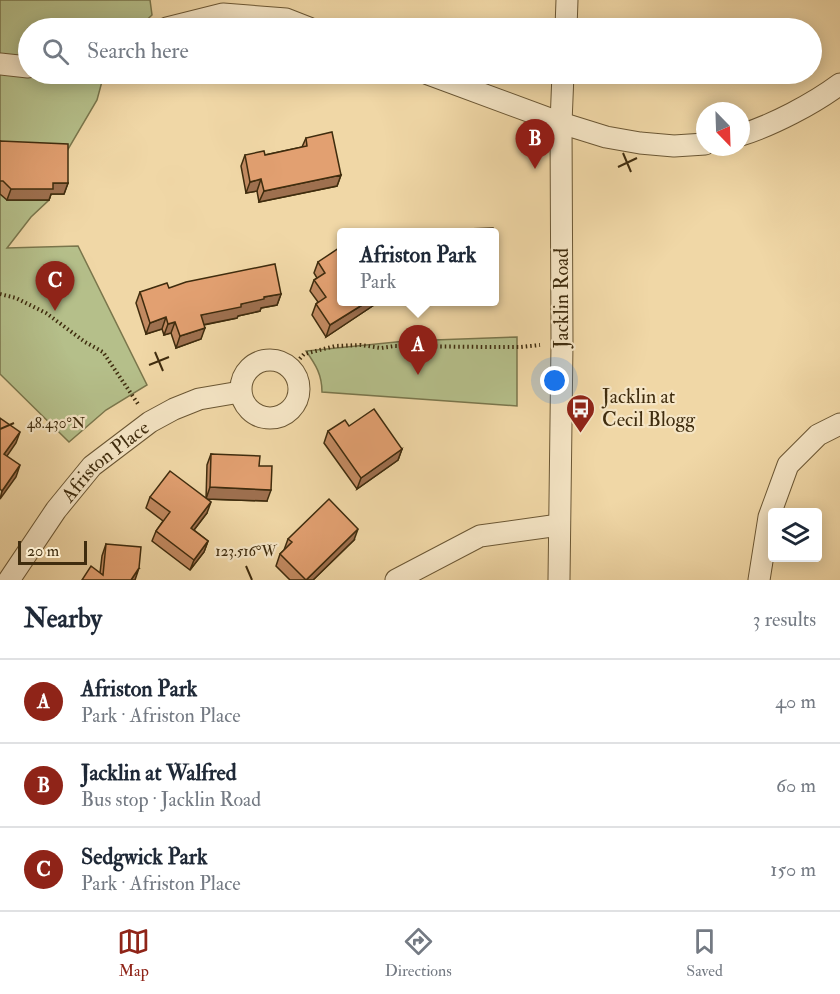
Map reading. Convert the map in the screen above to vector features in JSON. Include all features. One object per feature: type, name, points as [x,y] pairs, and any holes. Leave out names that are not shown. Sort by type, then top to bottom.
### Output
[{"type":"street","points":[[566,18],[567,0]]},
{"type":"street","points":[[207,18],[223,14],[265,18]]},
{"type":"street","points":[[0,64],[18,66]]},
{"type":"street","points":[[455,84],[561,123],[606,136],[640,143],[674,146],[696,145]]},
{"type":"street","name":"Jacklin Road","points":[[559,580],[563,84]]},
{"type":"street","points":[[750,131],[783,117],[840,84]]},
{"type":"street","points":[[269,359],[281,362],[291,369],[297,379],[299,391],[296,403],[287,412],[276,417],[264,417],[253,413],[244,404],[240,392],[241,380],[247,369],[257,362],[269,359]]},
{"type":"street","name":"Afriston Place","points":[[9,580],[56,510],[92,466],[150,422],[174,409],[199,399],[240,392]]},
{"type":"street","points":[[759,580],[769,517],[788,465],[818,435],[840,424]]},
{"type":"street","points":[[396,580],[480,536],[559,525]]},
{"type":"path","points":[[0,294],[16,298],[45,313],[103,352],[150,422]]},
{"type":"path","points":[[291,369],[304,354],[335,345],[381,348],[395,346],[521,347],[562,343]]},
{"type":"green space","points":[[0,0],[150,0],[152,15],[149,18],[18,18],[18,84],[101,84],[97,100],[64,156],[49,200],[31,217],[7,248],[78,246],[147,385],[106,410],[69,442],[0,374]]},
{"type":"green space","points":[[517,337],[517,406],[322,392],[318,370],[306,351],[406,341]]},
{"type":"building","points":[[332,132],[341,175],[264,191],[261,179],[250,182],[245,155],[264,151],[265,155],[307,146],[306,138]]},
{"type":"building","points":[[0,141],[68,144],[68,183],[53,183],[53,189],[11,189],[0,181]]},
{"type":"building","points":[[337,249],[337,306],[361,306],[330,325],[316,304],[326,297],[314,280],[325,273],[318,262]]},
{"type":"building","points":[[275,264],[281,294],[241,304],[241,307],[201,315],[205,328],[180,336],[175,322],[168,324],[166,317],[150,323],[140,292],[167,283],[169,288],[186,282]]},
{"type":"building","points":[[374,409],[402,449],[361,478],[328,431],[345,420],[349,426]]},
{"type":"building","points":[[0,418],[20,432],[4,454],[20,465],[2,491],[0,489]]},
{"type":"building","points":[[211,454],[260,456],[259,466],[272,466],[271,490],[210,487]]},
{"type":"building","points":[[170,471],[211,502],[191,528],[208,541],[194,560],[156,531],[170,512],[150,497]]},
{"type":"building","points":[[329,499],[358,529],[306,580],[280,554],[292,542],[288,539]]},
{"type":"building","points":[[106,544],[141,547],[139,568],[131,580],[82,580],[91,566],[103,575]]},
{"type":"place","name":"Jacklin at Walfred","points":[[535,169]]},
{"type":"place","name":"Sedgwick Park","points":[[55,311]]},
{"type":"place","name":"Afriston Park","points":[[418,375]]},
{"type":"place","name":"Jacklin at Cecil Blogg","points":[[581,434]]}]
